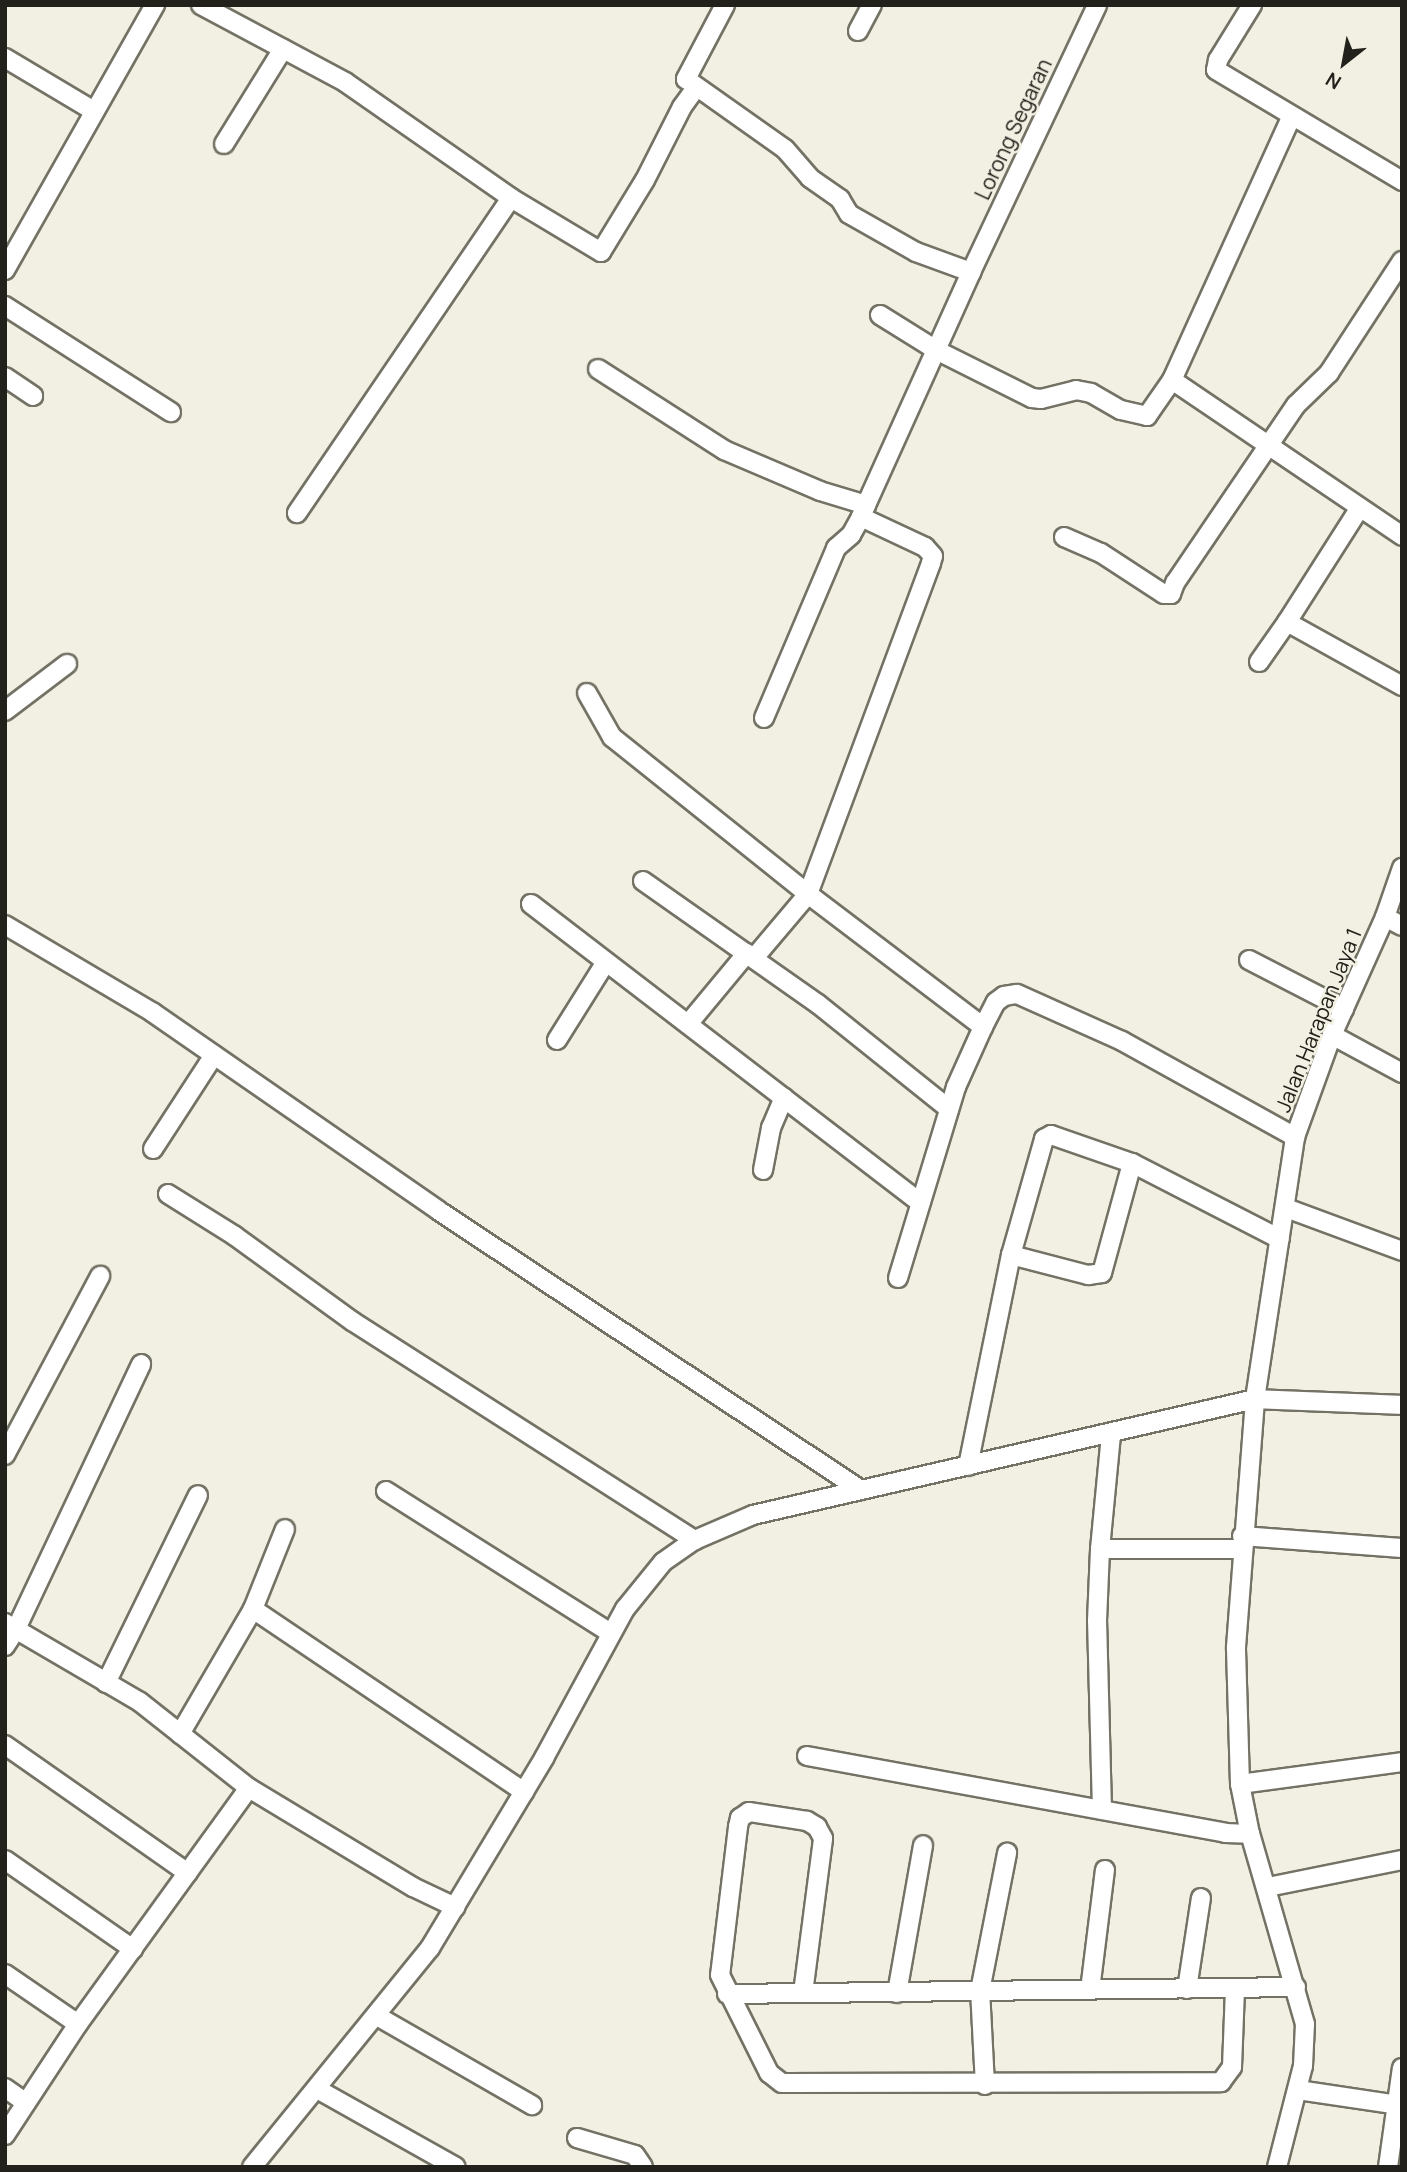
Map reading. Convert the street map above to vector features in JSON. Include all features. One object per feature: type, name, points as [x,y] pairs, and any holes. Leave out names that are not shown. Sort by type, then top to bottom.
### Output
[{"type":"street","points":[[5,270],[155,5]]},
{"type":"street","points":[[201,5],[345,82],[511,198],[601,252],[645,180],[682,107],[696,88]]},
{"type":"street","points":[[725,5],[686,79],[785,149],[810,178],[840,199],[849,214],[916,252],[971,272]]},
{"type":"street","points":[[858,31],[872,5]]},
{"type":"street","name":"Lorong Segaran","points":[[764,718],[836,548],[851,535],[864,511],[971,272],[1097,5]]},
{"type":"street","points":[[1252,5],[1218,60],[1216,70],[1402,181]]},
{"type":"street","points":[[224,144],[283,49]]},
{"type":"street","points":[[5,58],[94,111]]},
{"type":"street","points":[[880,315],[936,350],[1032,398],[1041,399],[1076,390],[1091,393],[1140,417],[1155,410],[1172,380],[1292,116]]},
{"type":"street","points":[[297,513],[511,198]]},
{"type":"street","points":[[1063,537],[1101,553],[1164,594],[1171,594],[1175,583],[1296,405],[1329,373],[1402,261]]},
{"type":"street","points":[[5,306],[171,412]]},
{"type":"street","points":[[598,369],[724,450],[864,511],[925,547],[933,556],[807,894],[688,1024]]},
{"type":"street","points":[[5,377],[33,396]]},
{"type":"street","points":[[1172,380],[1402,536]]},
{"type":"street","points":[[1259,662],[1359,509]]},
{"type":"street","points":[[1287,621],[1402,686]]},
{"type":"street","points":[[5,711],[67,664]]},
{"type":"street","points":[[587,693],[612,737],[807,894],[983,1027]]},
{"type":"street","name":"Jalan Harapan Jaya 1","points":[[1277,2167],[1303,2066],[1305,2024],[1268,1887],[1250,1834],[1240,1784],[1235,1699],[1242,1542],[1255,1399],[1295,1137],[1332,1035],[1385,917],[1402,867]]},
{"type":"street","points":[[643,881],[818,1004],[950,1109]]},
{"type":"street","points":[[531,904],[921,1203]]},
{"type":"street","points":[[1385,917],[1402,926]]},
{"type":"street","points":[[5,925],[152,1012],[439,1211],[861,1490]]},
{"type":"street","points":[[1249,960],[1344,1009]]},
{"type":"street","points":[[557,1040],[606,962]]},
{"type":"street","points":[[898,1278],[950,1109],[983,1027],[996,1002],[1003,996],[1017,995],[1122,1041],[1295,1137]]},
{"type":"street","points":[[1332,1035],[1402,1073]]},
{"type":"street","points":[[153,1149],[214,1055]]},
{"type":"street","points":[[763,1170],[771,1128],[784,1098]]},
{"type":"street","points":[[968,1466],[1011,1255],[1044,1139],[1051,1135],[1132,1163],[1280,1239]]},
{"type":"street","points":[[1011,1255],[1088,1275],[1102,1273],[1132,1163]]},
{"type":"street","points":[[169,1194],[235,1236],[352,1321],[695,1540]]},
{"type":"street","points":[[1286,1208],[1402,1251]]},
{"type":"street","points":[[5,1455],[100,1276]]},
{"type":"street","points":[[5,1646],[11,1626],[141,1364]]},
{"type":"street","points":[[253,2167],[377,2017],[430,1948],[566,1720],[611,1633],[644,1583],[663,1562],[695,1540],[753,1515],[1255,1399],[1402,1405]]},
{"type":"street","points":[[1102,1810],[1097,1621],[1100,1549],[1111,1434]]},
{"type":"street","points":[[386,1491],[611,1633]]},
{"type":"street","points":[[106,1683],[198,1495]]},
{"type":"street","points":[[180,1734],[240,1636],[285,1529]]},
{"type":"street","points":[[1100,1549],[1242,1542],[1402,1548]]},
{"type":"street","points":[[253,1609],[524,1792]]},
{"type":"street","points":[[11,1626],[140,1702],[249,1788],[414,1887],[455,1907]]},
{"type":"street","points":[[5,1745],[188,1873]]},
{"type":"street","points":[[807,1756],[1250,1834]]},
{"type":"street","points":[[1240,1784],[1402,1762]]},
{"type":"street","points":[[5,2135],[78,2024],[249,1788]]},
{"type":"street","points":[[803,1993],[823,1838],[817,1827],[807,1821],[749,1812],[740,1818],[738,1827],[720,1975],[727,1994],[769,2073],[782,2083],[985,2085],[1221,2082],[1232,2067],[1235,1989]]},
{"type":"street","points":[[897,1993],[923,1845]]},
{"type":"street","points":[[985,2085],[980,1991],[1007,1853]]},
{"type":"street","points":[[5,1860],[133,1949]]},
{"type":"street","points":[[1268,1887],[1402,1860]]},
{"type":"street","points":[[1090,1990],[1105,1870]]},
{"type":"street","points":[[1187,1989],[1200,1898]]},
{"type":"street","points":[[5,1974],[78,2024]]},
{"type":"street","points":[[727,1994],[1296,1987]]},
{"type":"street","points":[[377,2017],[532,2105]]},
{"type":"street","points":[[1388,2167],[1402,2068]]},
{"type":"street","points":[[5,2088],[25,2102]]},
{"type":"street","points":[[317,2089],[456,2167]]},
{"type":"street","points":[[1298,2090],[1398,2105]]},
{"type":"street","points":[[577,2138],[635,2155],[643,2167]]}]
